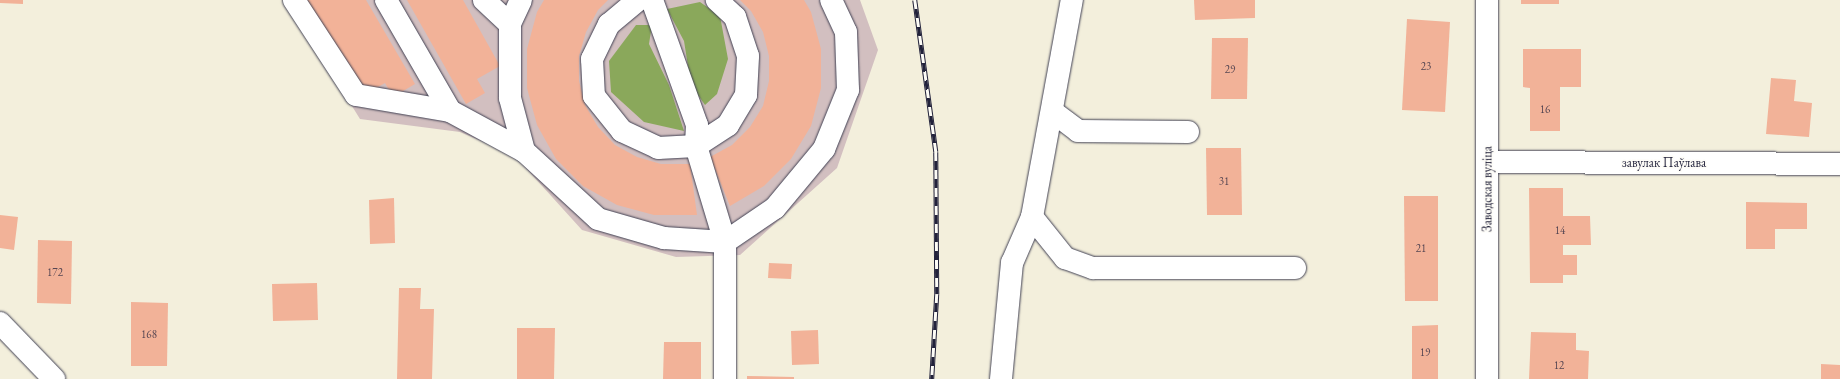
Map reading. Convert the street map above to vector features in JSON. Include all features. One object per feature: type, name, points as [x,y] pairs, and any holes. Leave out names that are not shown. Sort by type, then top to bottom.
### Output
[{"type":"street","points":[[294,0],[356,96],[450,111],[524,151],[598,219],[664,238],[725,242],[775,208],[824,150],[848,90],[846,32],[831,0]]},
{"type":"street","points":[[386,0],[450,111]]},
{"type":"street","points":[[484,0],[510,24]]},
{"type":"street","points":[[521,0],[510,24],[510,98],[524,151]]},
{"type":"street","points":[[638,0],[609,24],[592,59],[594,96],[622,131],[658,148],[696,146],[728,126],[746,95],[748,56],[735,16],[717,0]]},
{"type":"street","points":[[652,0],[697,125],[696,146],[725,242],[725,379]]},
{"type":"street","points":[[1001,379],[1012,263],[1032,218],[1053,112],[1072,0]]},
{"type":"street","name":"Заводская вуліца","points":[[1487,0],[1487,379]]},
{"type":"street","points":[[1053,112],[1078,131],[1188,132]]},
{"type":"street","name":"завулак Паўлава","points":[[1488,162],[1840,164]]},
{"type":"street","points":[[1032,218],[1065,258],[1093,268],[1295,268]]},
{"type":"street","points":[[0,323],[54,379]]},
{"type":"shaded area","points":[[286,0],[860,0],[878,50],[837,168],[740,255],[676,257],[582,230],[514,155],[460,132],[360,119]]},
{"type":"green space","points":[[700,2],[720,16],[728,59],[717,94],[705,105],[691,85],[684,41],[667,9]]},
{"type":"green space","points":[[636,25],[652,25],[649,44],[669,85],[684,131],[644,122],[611,92],[609,61]]},
{"type":"building","points":[[0,0],[23,0],[23,4],[0,3]]},
{"type":"building","points":[[307,0],[366,0],[415,84],[393,97],[385,83],[371,91],[353,79]]},
{"type":"building","points":[[407,0],[463,0],[500,66],[477,79],[485,93],[466,104]]},
{"type":"building","points":[[544,0],[608,0],[598,10],[586,32],[579,56],[579,81],[585,105],[598,127],[615,145],[637,157],[661,164],[690,164],[697,215],[654,215],[617,205],[583,186],[556,159],[537,125],[527,88],[527,49],[537,12]]},
{"type":"building","points":[[740,0],[804,0],[811,12],[821,49],[821,88],[811,126],[791,159],[764,186],[730,206],[710,157],[732,145],[750,127],[763,106],[769,81],[769,56],[763,32],[751,11]]},
{"type":"building","points":[[1194,0],[1255,0],[1255,18],[1195,20]]},
{"type":"building","points":[[1521,0],[1559,0],[1559,4],[1521,4]]},
{"type":"building","points":[[1407,19],[1450,22],[1445,112],[1402,110]]},
{"type":"building","points":[[1212,38],[1248,38],[1247,99],[1211,99]]},
{"type":"building","points":[[1523,49],[1581,49],[1581,87],[1560,87],[1560,131],[1530,131],[1530,88],[1523,87]]},
{"type":"building","points":[[1771,78],[1796,80],[1794,101],[1812,103],[1809,137],[1766,134]]},
{"type":"building","points":[[1206,148],[1241,148],[1242,215],[1207,215]]},
{"type":"building","points":[[1529,188],[1563,188],[1563,216],[1590,216],[1591,245],[1563,245],[1563,255],[1577,255],[1577,275],[1563,275],[1563,283],[1530,283]]},
{"type":"building","points":[[1404,196],[1438,196],[1438,301],[1405,301]]},
{"type":"building","points":[[394,198],[395,243],[370,244],[369,200]]},
{"type":"building","points":[[1746,202],[1807,203],[1807,229],[1775,229],[1775,249],[1746,249]]},
{"type":"building","points":[[0,215],[18,217],[14,250],[0,248]]},
{"type":"building","points":[[38,240],[72,241],[71,304],[37,303]]},
{"type":"building","points":[[769,263],[792,264],[791,279],[768,278]]},
{"type":"building","points":[[317,283],[318,320],[273,321],[272,284]]},
{"type":"building","points":[[399,288],[421,288],[420,309],[434,309],[432,379],[397,379]]},
{"type":"building","points":[[131,302],[168,303],[167,366],[131,366]]},
{"type":"building","points":[[1438,325],[1438,379],[1412,379],[1412,326]]},
{"type":"building","points":[[517,328],[555,328],[554,379],[517,379]]},
{"type":"building","points":[[818,330],[819,364],[792,365],[791,331]]},
{"type":"building","points":[[1531,332],[1576,333],[1576,350],[1589,351],[1588,379],[1529,379]]},
{"type":"building","points":[[664,342],[701,342],[701,379],[663,379]]},
{"type":"building","points":[[1821,364],[1840,365],[1840,379],[1821,379]]},
{"type":"building","points":[[747,376],[794,377],[794,379],[747,379]]},
{"type":"railway","points":[[915,0],[936,152],[937,294],[932,379]]}]
